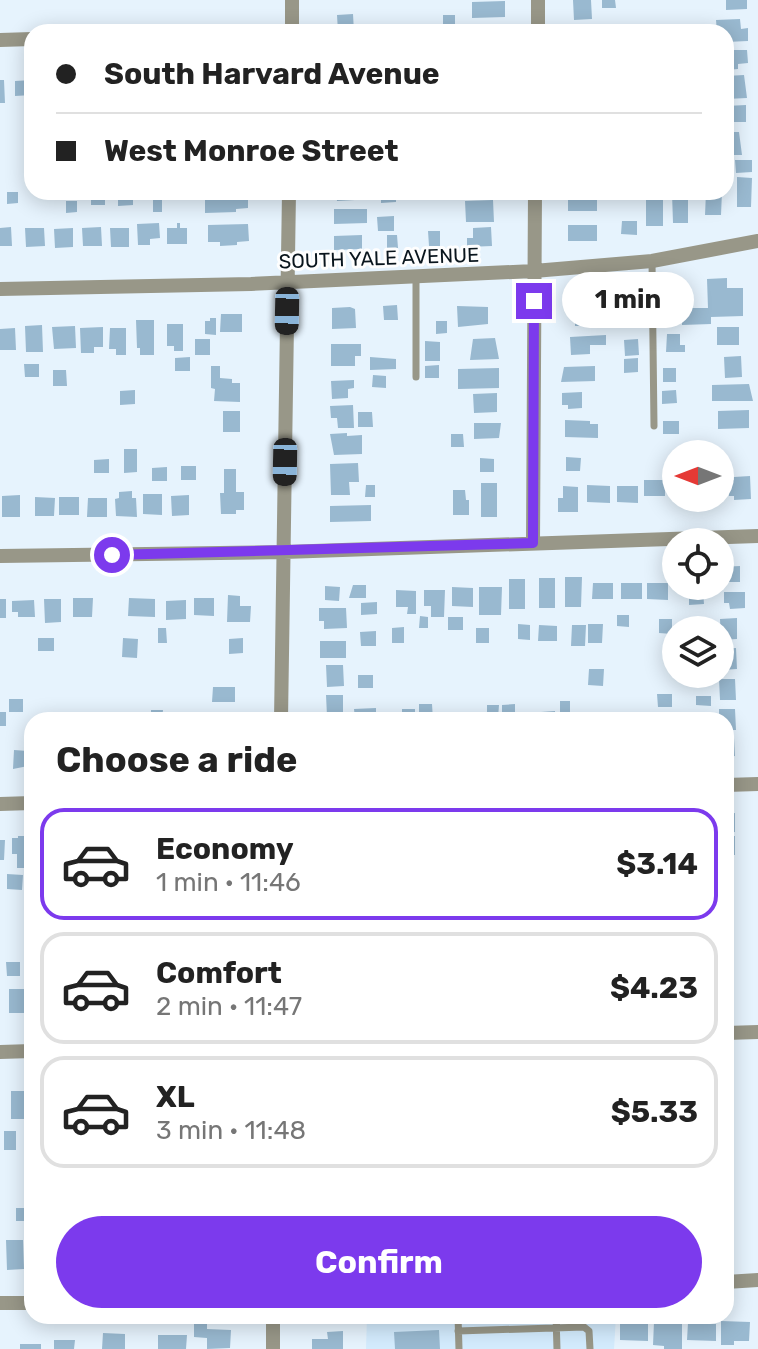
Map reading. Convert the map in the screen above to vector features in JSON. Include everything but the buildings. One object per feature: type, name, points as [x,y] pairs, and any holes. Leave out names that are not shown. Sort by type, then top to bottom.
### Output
[{"type":"street","points":[[292,0],[292,24]]},
{"type":"street","points":[[538,0],[538,24]]},
{"type":"street","points":[[0,40],[24,39]]},
{"type":"street","points":[[281,712],[289,200]]},
{"type":"street","points":[[533,543],[535,200]]},
{"type":"street","name":"SOUTH YALE AVENUE","points":[[0,289],[534,271],[652,261],[758,241]]},
{"type":"street","points":[[0,556],[284,552],[758,536]]},
{"type":"street","points":[[734,785],[758,784]]},
{"type":"street","points":[[0,804],[24,803]]},
{"type":"street","points":[[734,1033],[758,1032]]},
{"type":"street","points":[[0,1052],[24,1051]]},
{"type":"street","points":[[734,1282],[758,1280]]},
{"type":"street","points":[[0,1303],[24,1303]]},
{"type":"street","points":[[273,1324],[273,1349]]},
{"type":"lane","points":[[652,261],[654,426]]},
{"type":"lane","points":[[416,276],[416,377]]},
{"type":"lane","points":[[458,1324],[459,1349]]},
{"type":"lane","points":[[557,1324],[557,1349]]},
{"type":"lane","points":[[458,1331],[586,1327],[590,1349]]},
{"type":"shaded area","points":[[367,1324],[616,1324],[614,1349],[366,1349]]},
{"type":"route","points":[[112,555],[533,543],[534,301]]}]
